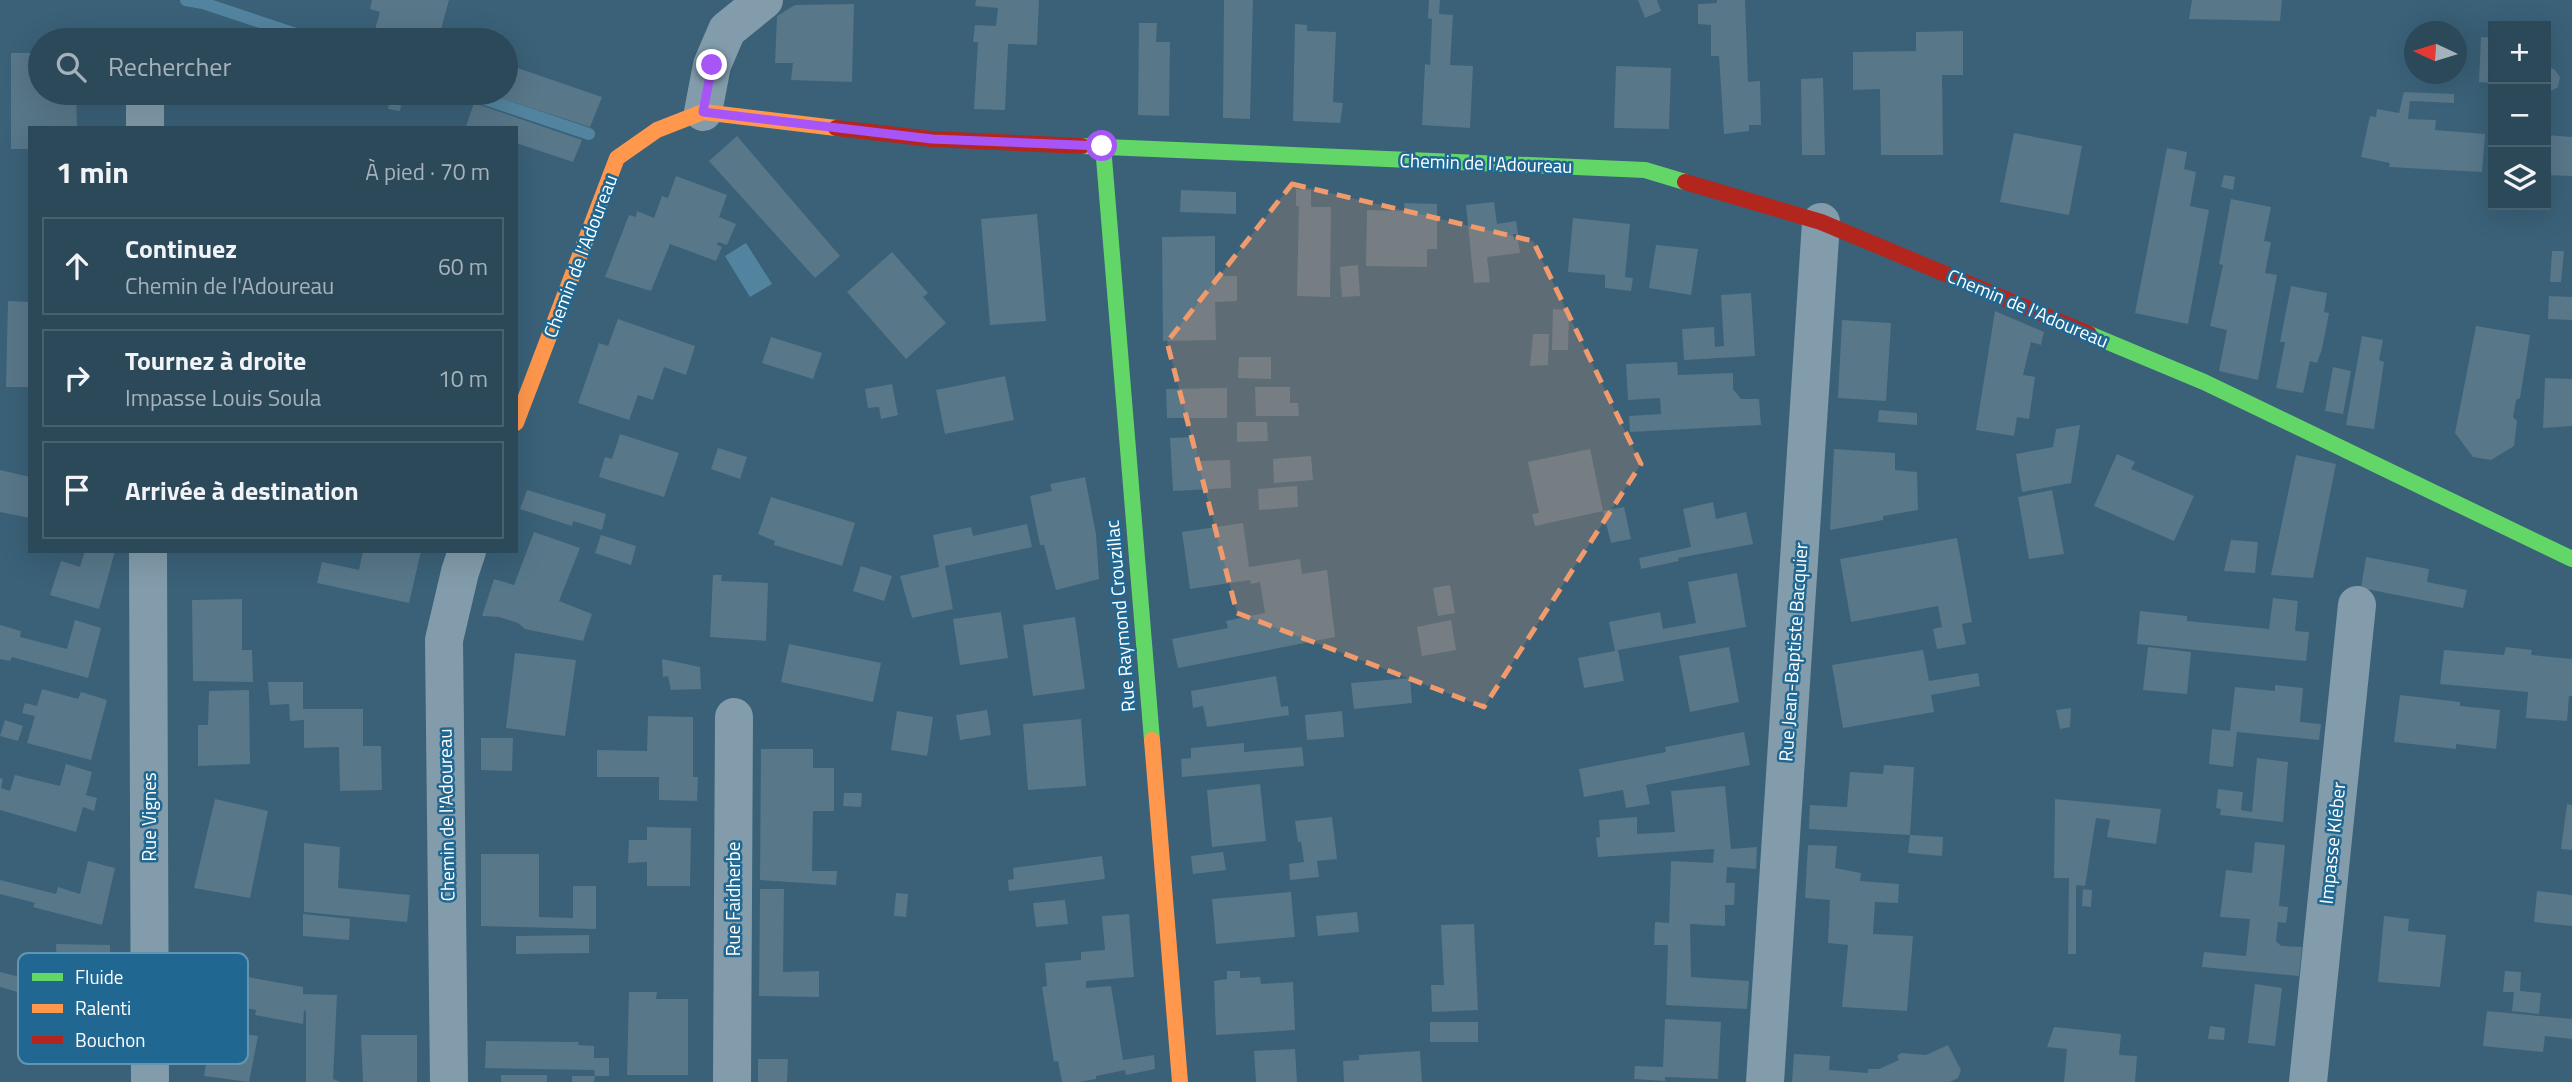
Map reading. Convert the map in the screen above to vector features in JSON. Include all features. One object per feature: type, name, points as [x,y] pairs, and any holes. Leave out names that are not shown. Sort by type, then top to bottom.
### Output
[{"type":"street","points":[[703,112],[712,65],[727,30],[764,0]]},
{"type":"street","points":[[145,105],[145,126]]},
{"type":"street","name":"Chemin de l'Adoureau","points":[[518,418],[617,158],[657,130],[703,112],[932,139],[1645,170],[1821,222],[2204,382],[2572,559]]},
{"type":"street","name":"Rue Raymond Crouzillac","points":[[1102,146],[1180,1082]]},
{"type":"street","name":"Rue Jean-Baptiste Bacquier","points":[[1765,1082],[1821,222]]},
{"type":"street","name":"Rue Vignes","points":[[148,553],[150,953]]},
{"type":"street","name":"Chemin de l'Adoureau","points":[[449,1082],[443,640],[466,553]]},
{"type":"street","name":"Impasse Kléber","points":[[2308,1082],[2357,605]]},
{"type":"street","name":"Rue Faidherbe","points":[[732,1082],[734,717]]},
{"type":"street","name":"Rue Vignes","points":[[150,1064],[150,1082]]},
{"type":"highlighted area","points":[[1292,184],[1533,241],[1641,464],[1484,707],[1237,613],[1167,342]]},
{"type":"water","points":[[746,243],[772,284],[750,297],[725,256]]},
{"type":"building","points":[[372,0],[449,0],[441,28],[375,28],[380,12],[370,9]]},
{"type":"building","points":[[976,0],[1039,0],[1037,45],[1008,44],[1005,110],[974,109],[978,42],[973,42],[975,25],[996,26],[998,8],[975,6]]},
{"type":"building","points":[[1224,0],[1253,0],[1250,119],[1223,118]]},
{"type":"building","points":[[1429,0],[1440,0],[1439,14],[1453,15],[1450,65],[1473,66],[1470,128],[1422,125],[1425,64],[1430,65],[1432,19],[1428,18]]},
{"type":"building","points":[[1638,0],[1657,0],[1661,11],[1645,18]]},
{"type":"building","points":[[1717,0],[1745,0],[1748,82],[1760,81],[1761,125],[1749,125],[1749,131],[1724,134],[1719,56],[1711,56],[1711,25],[1698,24],[1698,4],[1717,3]]},
{"type":"building","points":[[2192,0],[2282,0],[2280,21],[2189,19]]},
{"type":"building","points":[[854,4],[852,82],[791,80],[793,63],[775,63],[777,16],[795,5]]},
{"type":"building","points":[[1139,23],[1157,23],[1156,42],[1170,42],[1169,116],[1138,115]]},
{"type":"building","points":[[1295,24],[1307,25],[1307,31],[1336,32],[1333,102],[1343,103],[1340,123],[1293,121]]},
{"type":"building","points":[[1963,31],[1963,75],[1942,75],[1943,155],[1881,155],[1880,89],[1853,90],[1853,52],[1916,51],[1916,32]]},
{"type":"building","points":[[2481,37],[2488,38],[2488,83],[2479,82]]},
{"type":"building","points":[[11,53],[28,53],[28,105],[76,105],[77,126],[28,126],[28,149],[11,149]]},
{"type":"building","points":[[1616,66],[1671,68],[1669,129],[1614,128]]},
{"type":"building","points":[[518,68],[602,97],[590,127],[518,104]]},
{"type":"building","points":[[2551,68],[2560,77],[2558,87],[2551,91]]},
{"type":"building","points":[[1823,78],[1825,155],[1802,155],[1801,79]]},
{"type":"building","points":[[2404,92],[2454,94],[2454,103],[2410,101],[2408,119],[2436,120],[2435,130],[2485,134],[2482,172],[2389,167],[2390,163],[2361,157],[2370,116],[2376,117],[2377,109],[2399,113]]},
{"type":"building","points":[[389,105],[401,105],[400,111],[388,109]]},
{"type":"building","points":[[473,105],[480,105],[582,140],[573,162],[518,144],[518,126],[466,126]]},
{"type":"building","points":[[2014,133],[2082,146],[2069,215],[2000,202]]},
{"type":"building","points":[[2551,135],[2572,137],[2572,176],[2551,175]]},
{"type":"building","points":[[737,136],[840,256],[815,278],[709,161]]},
{"type":"building","points":[[2167,148],[2187,152],[2184,169],[2196,172],[2190,206],[2209,210],[2188,324],[2135,313]]},
{"type":"building","points":[[2224,175],[2235,177],[2233,190],[2221,187]]},
{"type":"building","points":[[676,176],[727,195],[719,217],[736,224],[727,245],[718,242],[717,245],[722,247],[716,261],[670,244],[651,291],[605,277],[629,215],[636,217],[637,211],[654,218],[662,196],[668,198]]},
{"type":"building","points":[[1296,189],[1311,190],[1311,207],[1331,207],[1330,297],[1297,296],[1299,206],[1296,206]]},
{"type":"building","points":[[1181,190],[1236,192],[1236,214],[1180,212]]},
{"type":"building","points":[[2231,199],[2271,207],[2264,241],[2271,242],[2265,273],[2277,275],[2258,380],[2219,371],[2227,330],[2210,326],[2223,265],[2219,264]]},
{"type":"building","points":[[1494,202],[1497,224],[1516,221],[1518,234],[1513,234],[1514,240],[1518,239],[1520,253],[1487,257],[1490,282],[1474,283],[1466,205]]},
{"type":"building","points":[[1404,203],[1437,204],[1437,249],[1427,249],[1427,267],[1366,266],[1367,210],[1405,211]]},
{"type":"building","points":[[1037,214],[1046,321],[990,325],[981,219]]},
{"type":"building","points":[[1573,218],[1630,224],[1625,277],[1633,278],[1631,291],[1605,288],[1605,275],[1568,272]]},
{"type":"building","points":[[1215,236],[1215,276],[1237,276],[1237,301],[1215,302],[1216,340],[1163,341],[1162,237]]},
{"type":"building","points":[[1656,245],[1698,249],[1691,295],[1649,288]]},
{"type":"building","points":[[2552,251],[2564,251],[2561,282],[2550,282]]},
{"type":"building","points":[[892,252],[928,293],[923,297],[946,323],[906,359],[847,292]]},
{"type":"building","points":[[1358,265],[1360,296],[1342,297],[1340,267]]},
{"type":"building","points":[[2291,286],[2327,293],[2324,312],[2329,313],[2322,349],[2317,363],[2310,361],[2303,393],[2276,388],[2285,342],[2280,342]]},
{"type":"building","points":[[1751,293],[1755,356],[1684,360],[1682,329],[1714,327],[1715,347],[1724,346],[1721,295]]},
{"type":"building","points":[[2549,296],[2572,297],[2572,320],[2548,319]]},
{"type":"building","points":[[8,301],[28,302],[28,387],[6,387]]},
{"type":"building","points":[[1553,309],[1569,310],[1568,350],[1552,350]]},
{"type":"building","points":[[1995,311],[2044,332],[2041,345],[2031,342],[2023,375],[2035,377],[2029,419],[2017,417],[2014,436],[1976,430]]},
{"type":"building","points":[[618,319],[695,346],[686,375],[664,367],[653,400],[638,395],[629,420],[578,403],[599,343],[608,346]]},
{"type":"building","points":[[1842,320],[1891,323],[1886,401],[1838,398]]},
{"type":"building","points":[[2476,326],[2530,335],[2520,398],[2516,400],[2513,417],[2517,421],[2514,446],[2491,460],[2473,457],[2455,433]]},
{"type":"building","points":[[1533,334],[1549,334],[1548,365],[1530,366]]},
{"type":"building","points":[[2362,336],[2383,340],[2379,360],[2384,362],[2374,429],[2346,425]]},
{"type":"building","points":[[771,337],[822,353],[813,379],[762,363]]},
{"type":"building","points":[[1239,357],[1271,357],[1271,379],[1238,378]]},
{"type":"building","points":[[1677,362],[1678,375],[1733,373],[1733,389],[1741,399],[1759,399],[1761,425],[1630,432],[1629,416],[1661,414],[1660,398],[1628,400],[1626,364]]},
{"type":"building","points":[[2333,367],[2351,371],[2343,414],[2325,411]]},
{"type":"building","points":[[1005,376],[1014,420],[945,434],[936,390]]},
{"type":"building","points":[[2545,378],[2572,379],[2572,426],[2543,428]]},
{"type":"building","points":[[892,384],[898,415],[881,419],[879,407],[868,408],[865,389]]},
{"type":"building","points":[[1255,387],[1290,387],[1290,403],[1298,403],[1299,416],[1256,416]]},
{"type":"building","points":[[1227,388],[1227,418],[1167,418],[1166,389]]},
{"type":"building","points":[[1879,410],[1917,413],[1917,425],[1878,422]]},
{"type":"building","points":[[1237,422],[1267,422],[1268,441],[1237,442]]},
{"type":"building","points":[[2080,425],[2071,483],[2022,492],[2016,454],[2053,447],[2056,429]]},
{"type":"building","points":[[620,434],[679,453],[664,497],[599,477],[605,457],[612,459]]},
{"type":"building","points":[[1195,437],[1197,461],[1230,460],[1231,488],[1173,491],[1170,438]]},
{"type":"building","points":[[718,448],[747,457],[740,479],[711,469]]},
{"type":"building","points":[[1590,449],[1603,511],[1535,526],[1532,514],[1539,513],[1528,462]]},
{"type":"building","points":[[1834,449],[1895,453],[1895,470],[1917,472],[1918,510],[1830,530]]},
{"type":"building","points":[[2117,454],[2135,462],[2131,469],[2194,496],[2174,541],[2094,506]]},
{"type":"building","points":[[2296,455],[2336,464],[2313,578],[2271,575]]},
{"type":"building","points":[[1311,456],[1313,480],[1274,483],[1273,459]]},
{"type":"building","points":[[0,470],[28,477],[28,518],[0,512]]},
{"type":"building","points":[[1085,477],[1096,534],[1099,579],[1056,590],[1044,545],[1040,545],[1030,496],[1052,491],[1050,484]]},
{"type":"building","points":[[1297,486],[1298,507],[1259,510],[1258,489]]},
{"type":"building","points":[[527,490],[606,514],[602,530],[573,521],[572,526],[520,509]]},
{"type":"building","points":[[2052,490],[2064,554],[2029,559],[2018,497]]},
{"type":"building","points":[[771,497],[855,523],[842,566],[774,545],[775,541],[758,534]]},
{"type":"building","points":[[1713,502],[1716,519],[1746,512],[1753,544],[1678,558],[1679,561],[1641,569],[1639,558],[1691,547],[1683,509]]},
{"type":"building","points":[[1624,507],[1631,539],[1611,543],[1603,511]]},
{"type":"building","points":[[1243,523],[1249,567],[1300,559],[1302,574],[1327,570],[1335,637],[1178,668],[1172,639],[1228,628],[1226,621],[1265,613],[1260,582],[1251,584],[1250,580],[1190,589],[1182,532]]},
{"type":"building","points":[[1027,524],[1032,547],[945,566],[953,609],[912,618],[900,576],[939,567],[933,535],[971,527],[973,536]]},
{"type":"building","points":[[534,532],[580,548],[559,601],[592,614],[583,641],[525,629],[518,623],[499,617],[482,616],[494,579],[514,585]]},
{"type":"building","points":[[601,535],[636,546],[631,565],[595,553]]},
{"type":"building","points":[[1957,538],[1972,622],[1962,624],[1966,644],[1937,649],[1933,629],[1942,627],[1938,606],[1851,622],[1840,559]]},
{"type":"building","points":[[2231,540],[2258,542],[2255,573],[2224,571]]},
{"type":"building","points":[[84,553],[114,553],[99,609],[50,595],[61,561],[80,567]]},
{"type":"building","points":[[363,553],[421,553],[409,603],[317,583],[322,562],[359,570]]},
{"type":"building","points":[[2366,557],[2429,569],[2427,582],[2467,590],[2463,608],[2361,588]]},
{"type":"building","points":[[861,566],[892,576],[884,601],[853,591]]},
{"type":"building","points":[[1737,573],[1746,627],[1618,650],[1624,681],[1584,688],[1578,658],[1615,651],[1609,622],[1660,612],[1663,629],[1696,623],[1688,582]]},
{"type":"building","points":[[713,575],[722,575],[721,581],[768,583],[766,641],[710,637]]},
{"type":"building","points":[[1450,585],[1455,613],[1438,616],[1433,588]]},
{"type":"building","points":[[2273,598],[2298,601],[2295,631],[2309,632],[2306,661],[2137,644],[2140,611],[2187,616],[2187,621],[2269,629]]},
{"type":"building","points":[[242,599],[242,650],[252,650],[253,682],[193,681],[192,600]]},
{"type":"building","points":[[1001,612],[1008,658],[960,665],[953,619]]},
{"type":"building","points":[[1075,617],[1085,689],[1033,696],[1023,625]]},
{"type":"building","points":[[75,620],[101,628],[88,678],[12,657],[10,661],[0,659],[0,625],[21,631],[20,637],[67,649]]},
{"type":"building","points":[[1451,620],[1456,650],[1422,656],[1417,627]]},
{"type":"building","points":[[789,644],[881,663],[873,702],[781,682]]},
{"type":"building","points":[[1729,647],[1739,702],[1690,712],[1679,656]]},
{"type":"building","points":[[2148,647],[2191,652],[2187,694],[2143,690]]},
{"type":"building","points":[[2506,647],[2532,650],[2531,655],[2572,659],[2572,696],[2569,696],[2567,721],[2526,718],[2528,692],[2440,684],[2444,650],[2504,655]]},
{"type":"building","points":[[1923,650],[1929,681],[1978,673],[1980,686],[1931,695],[1934,712],[1843,728],[1832,665]]},
{"type":"building","points":[[515,653],[576,660],[565,736],[506,728]]},
{"type":"building","points":[[662,659],[700,667],[701,689],[671,690],[668,676],[663,677]]},
{"type":"building","points":[[1276,676],[1281,707],[1288,706],[1289,715],[1207,727],[1203,706],[1193,708],[1191,691]]},
{"type":"building","points":[[1410,678],[1412,703],[1354,709],[1351,683]]},
{"type":"building","points":[[268,682],[303,682],[303,709],[363,709],[363,746],[381,746],[382,790],[340,791],[339,747],[304,748],[304,720],[290,721],[289,704],[270,705]]},
{"type":"building","points":[[2275,685],[2303,688],[2300,722],[2321,724],[2319,740],[2237,732],[2233,767],[2209,764],[2212,729],[2230,731],[2235,687],[2275,691]]},
{"type":"building","points":[[42,689],[78,699],[81,692],[107,700],[91,760],[27,743],[35,716],[22,713],[25,703],[37,706]]},
{"type":"building","points":[[249,690],[250,764],[198,766],[198,725],[208,725],[209,691]]},
{"type":"building","points":[[2400,695],[2500,710],[2496,749],[2456,744],[2456,749],[2394,742]]},
{"type":"building","points":[[2071,708],[2070,727],[2060,729],[2056,710]]},
{"type":"building","points":[[987,710],[991,735],[960,740],[956,715]]},
{"type":"building","points":[[897,711],[933,717],[927,756],[891,750]]},
{"type":"building","points":[[1342,711],[1344,737],[1307,740],[1305,715]]},
{"type":"building","points":[[648,716],[693,717],[693,777],[698,777],[697,801],[659,800],[659,777],[597,777],[597,750],[647,751]]},
{"type":"building","points":[[1081,719],[1086,786],[1028,790],[1023,724]]},
{"type":"building","points":[[5,720],[23,726],[18,741],[0,736]]},
{"type":"building","points":[[1744,732],[1750,765],[1646,785],[1650,804],[1626,808],[1623,790],[1584,797],[1579,769],[1666,752],[1665,747]]},
{"type":"building","points":[[481,738],[513,738],[512,771],[481,770]]},
{"type":"building","points":[[1244,743],[1244,752],[1302,747],[1304,766],[1182,777],[1181,759],[1191,758],[1191,748]]},
{"type":"building","points":[[761,749],[813,749],[813,768],[834,768],[834,811],[813,811],[812,871],[837,871],[836,885],[760,880]]},
{"type":"building","points":[[2257,758],[2288,762],[2283,822],[2220,815],[2221,809],[2216,808],[2218,789],[2243,792],[2241,810],[2252,812]]},
{"type":"building","points":[[66,764],[92,772],[86,795],[97,798],[94,811],[83,807],[76,832],[0,810],[0,778],[3,779],[1,788],[10,791],[15,775],[60,786]]},
{"type":"building","points":[[1884,765],[1914,767],[1910,835],[1809,829],[1810,805],[1847,807],[1850,772],[1883,774]]},
{"type":"building","points":[[1260,784],[1266,841],[1212,847],[1207,790]]},
{"type":"building","points":[[1725,786],[1731,849],[1757,847],[1756,869],[1727,867],[1726,883],[1735,883],[1734,905],[1725,905],[1725,926],[1690,924],[1691,977],[1749,981],[1747,1009],[1666,1005],[1668,945],[1654,945],[1655,922],[1669,923],[1671,861],[1713,863],[1714,849],[1598,857],[1596,838],[1600,837],[1599,820],[1637,817],[1637,834],[1675,832],[1671,791]]},
{"type":"building","points":[[844,793],[862,793],[861,807],[843,806]]},
{"type":"building","points":[[215,799],[268,811],[250,898],[194,888]]},
{"type":"building","points":[[2055,799],[2161,809],[2156,844],[2107,837],[2110,820],[2096,818],[2085,886],[2076,885],[2076,954],[2068,954],[2069,878],[2054,878]]},
{"type":"building","points":[[2567,804],[2572,805],[2572,850],[2561,849]]},
{"type":"building","points":[[1332,817],[1337,859],[1317,861],[1319,877],[1290,880],[1289,864],[1304,862],[1295,821]]},
{"type":"building","points":[[647,827],[691,828],[690,886],[647,886],[647,862],[628,863],[629,840],[647,840]]},
{"type":"building","points":[[1910,835],[1943,837],[1942,856],[1908,853]]},
{"type":"building","points":[[2255,842],[2285,845],[2279,906],[2288,907],[2286,923],[2278,922],[2276,941],[2281,946],[2302,947],[2299,976],[2202,967],[2204,952],[2246,956],[2250,919],[2220,917],[2226,870],[2252,873]]},
{"type":"building","points":[[304,843],[340,847],[338,888],[410,895],[407,922],[304,912]]},
{"type":"building","points":[[1808,845],[1837,846],[1835,868],[1861,873],[1860,881],[1899,884],[1898,903],[1875,902],[1873,934],[1913,936],[1907,1011],[1842,1007],[1848,945],[1828,943],[1830,900],[1805,898]]},
{"type":"building","points":[[1223,852],[1226,870],[1193,874],[1191,856]]},
{"type":"building","points":[[481,854],[539,854],[539,917],[573,918],[573,886],[596,886],[596,929],[481,926]]},
{"type":"building","points":[[1102,856],[1105,879],[1009,891],[1008,880],[1014,879],[1013,868]]},
{"type":"building","points":[[88,861],[115,868],[102,925],[33,907],[35,903],[0,894],[0,880],[56,894],[58,887],[80,894]]},
{"type":"building","points":[[760,889],[784,889],[783,972],[819,971],[819,997],[759,996]]},
{"type":"building","points":[[2083,889],[2092,890],[2091,907],[2082,906]]},
{"type":"building","points":[[2537,891],[2572,895],[2572,926],[2534,922]]},
{"type":"building","points":[[1291,892],[1295,937],[1216,944],[1212,899]]},
{"type":"building","points":[[896,893],[908,894],[906,917],[894,916]]},
{"type":"building","points":[[1065,900],[1068,924],[1036,927],[1033,903]]},
{"type":"building","points":[[1357,912],[1359,932],[1318,936],[1316,916]]},
{"type":"building","points":[[303,914],[350,919],[349,940],[303,936]]},
{"type":"building","points":[[1129,914],[1134,977],[1086,981],[1086,988],[1111,986],[1123,1060],[1154,1055],[1155,1069],[1126,1075],[1125,1070],[1096,1076],[1096,1079],[1062,1082],[1058,1061],[1054,1062],[1042,987],[1047,986],[1045,963],[1081,960],[1081,952],[1105,950],[1102,916]]},
{"type":"building","points":[[2384,916],[2409,919],[2408,931],[2446,935],[2440,987],[2378,982]]},
{"type":"building","points":[[1474,924],[1478,1010],[1432,1012],[1431,985],[1444,985],[1441,925]]},
{"type":"building","points":[[589,935],[589,953],[516,954],[516,936]]},
{"type":"building","points":[[56,944],[110,945],[110,953],[56,953]]},
{"type":"building","points":[[1227,971],[1240,971],[1240,978],[1260,977],[1261,984],[1293,982],[1295,1030],[1216,1035],[1214,981],[1227,979]]},
{"type":"building","points":[[2505,971],[2521,972],[2520,991],[2541,993],[2539,1014],[2512,1011],[2514,992],[2503,992]]},
{"type":"building","points":[[0,972],[18,976],[18,992],[0,987]]},
{"type":"building","points":[[248,977],[303,987],[303,994],[337,995],[333,1079],[341,1082],[306,1082],[304,1010],[303,1024],[255,1015],[256,1010],[248,1008]]},
{"type":"building","points":[[2255,984],[2282,988],[2275,1046],[2248,1043]]},
{"type":"building","points":[[629,992],[657,992],[656,999],[688,999],[688,1075],[627,1075]]},
{"type":"building","points":[[2487,1011],[2572,1019],[2572,1039],[2545,1036],[2543,1052],[2483,1046]]},
{"type":"building","points":[[1665,1019],[1721,1022],[1718,1079],[1634,1079],[1635,1066],[1663,1067]]},
{"type":"building","points":[[1430,1022],[1478,1022],[1478,1042],[1430,1042]]},
{"type":"building","points":[[2210,1026],[2225,1028],[2224,1040],[2208,1039]]},
{"type":"building","points":[[2054,1027],[2121,1034],[2119,1055],[2137,1056],[2135,1082],[2064,1082],[2067,1049],[2047,1047]]},
{"type":"building","points":[[248,1034],[258,1036],[249,1082],[204,1076],[206,1064],[248,1064]]},
{"type":"building","points":[[361,1035],[417,1035],[417,1082],[363,1082]]},
{"type":"building","points":[[486,1041],[579,1042],[578,1045],[594,1046],[594,1058],[609,1058],[609,1076],[595,1076],[594,1070],[485,1068]]},
{"type":"building","points":[[1948,1045],[1961,1070],[1958,1078],[1950,1082],[1792,1082],[1794,1054],[1830,1056],[1829,1070],[1868,1073],[1868,1069],[1879,1069],[1899,1060],[1897,1056],[1901,1053],[1926,1055]]},
{"type":"building","points":[[1295,1049],[1297,1082],[1256,1082],[1254,1051]]},
{"type":"building","points":[[1420,1051],[1422,1082],[1344,1082],[1343,1061],[1359,1060],[1359,1055]]},
{"type":"building","points":[[758,1059],[788,1059],[787,1082],[758,1082]]},
{"type":"building","points":[[501,1075],[547,1075],[547,1082],[501,1082]]},
{"type":"building","points":[[572,1076],[595,1076],[594,1082],[572,1082]]},
{"type":"waterway","points":[[186,0],[278,28]]},
{"type":"waterway","points":[[503,105],[589,134]]},
{"type":"traffic: fast","points":[[1082,146],[1645,170],[1685,182]]},
{"type":"traffic: fast","points":[[1103,146],[1152,740]]},
{"type":"traffic: fast","points":[[2089,334],[2204,382],[2572,559]]},
{"type":"traffic: slow","points":[[518,418],[617,158],[657,130],[703,112],[836,128]]},
{"type":"traffic: slow","points":[[1152,740],[1180,1082]]},
{"type":"traffic: jam","points":[[836,128],[931,139],[1082,146]]},
{"type":"traffic: jam","points":[[1685,182],[1821,222],[2089,334]]},
{"type":"route","points":[[712,65],[703,112],[932,139],[1102,146]]}]
